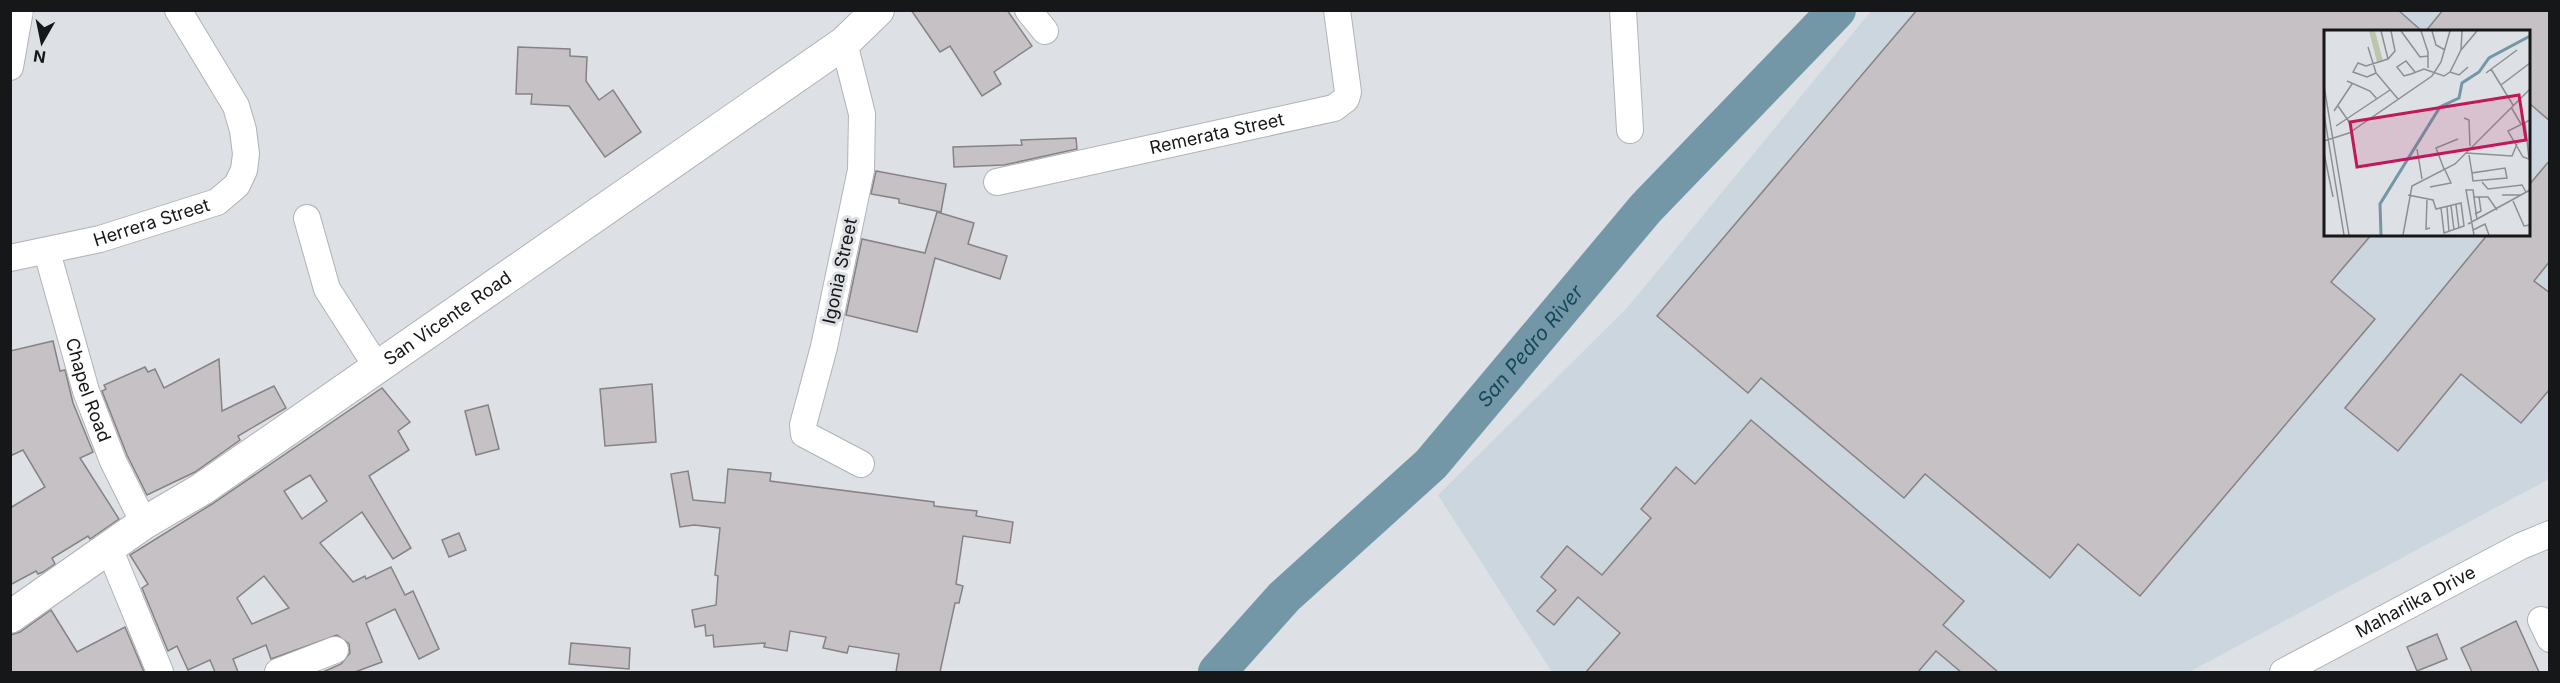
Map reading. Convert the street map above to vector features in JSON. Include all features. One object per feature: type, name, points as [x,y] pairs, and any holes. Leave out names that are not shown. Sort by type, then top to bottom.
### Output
[{"type":"main road","name":"San Vicente Road","points":[[10,617],[144,523],[202,489],[844,43],[878,10]]},
{"type":"street","points":[[10,67],[20,10]]},
{"type":"street","name":"Herrera Street","points":[[10,258],[100,239],[217,202],[237,185],[244,170],[246,154],[243,130],[236,106],[178,10]]},
{"type":"street","points":[[1028,10],[1046,31]]},
{"type":"street","name":"Remerata Street","points":[[998,182],[1334,108],[1346,99],[1348,92],[1337,10]]},
{"type":"street","points":[[1623,10],[1630,130]]},
{"type":"street","name":"Igonia Street","points":[[844,43],[862,114],[861,170],[824,347],[803,425],[804,434],[813,441],[861,464]]},
{"type":"street","points":[[307,218],[327,289],[377,366]]},
{"type":"street","name":"Chapel Road","points":[[46,252],[86,391],[112,461],[144,523]]},
{"type":"street","name":"Maharlika Drive","points":[[2283,672],[2521,546],[2550,534]]},
{"type":"street","points":[[109,548],[160,672]]},
{"type":"street","points":[[278,672],[335,650]]},
{"type":"shaded area","points":[[1871,11],[2549,11],[2549,479],[2189,672],[1552,672],[1438,495],[1627,308]]},
{"type":"building","points":[[911,10],[1007,10],[1032,46],[994,72],[1001,84],[982,96],[950,46],[940,52]]},
{"type":"building","points":[[1917,10],[2398,10],[2421,30],[2324,30],[2324,236],[2370,236],[2331,282],[2375,319],[2140,596],[2078,544],[2050,578],[1925,474],[1904,498],[1761,378],[1748,393],[1657,316]]},
{"type":"building","points":[[2443,10],[2550,10],[2550,121],[2530,104],[2530,30],[2427,30]]},
{"type":"building","points":[[518,47],[570,49],[570,56],[587,57],[586,81],[599,100],[613,90],[641,132],[605,157],[569,106],[531,104],[532,94],[516,94]]},
{"type":"building","points":[[1076,138],[1077,149],[1004,165],[954,167],[953,147],[1022,145],[1021,140]]},
{"type":"building","points":[[2550,160],[2550,261],[2534,281],[2550,293],[2550,389],[2521,423],[2461,374],[2398,451],[2345,408],[2486,236],[2530,236],[2530,184]]},
{"type":"building","points":[[876,171],[946,184],[941,212],[899,203],[899,199],[871,194]]},
{"type":"building","points":[[937,212],[974,223],[968,244],[1007,256],[1000,279],[935,258],[917,332],[846,315],[862,239],[925,253]]},
{"type":"building","points":[[53,341],[60,371],[65,370],[73,403],[93,452],[80,458],[119,519],[90,539],[88,536],[52,558],[55,564],[43,572],[38,574],[36,571],[10,585],[10,508],[45,487],[23,450],[10,456],[10,351]]},
{"type":"building","points":[[219,359],[222,411],[274,386],[286,408],[238,436],[240,440],[195,472],[147,495],[127,455],[102,391],[106,389],[104,385],[145,367],[148,372],[155,369],[164,388]]},
{"type":"building","points":[[652,384],[656,442],[605,446],[600,389]]},
{"type":"building","points":[[382,388],[410,422],[398,431],[409,450],[369,476],[411,548],[393,559],[362,512],[320,543],[353,582],[365,576],[366,579],[391,567],[405,595],[413,591],[439,649],[419,659],[395,609],[366,623],[382,662],[355,672],[323,672],[341,664],[350,653],[349,644],[337,635],[271,659],[266,645],[233,659],[238,672],[215,672],[210,660],[188,670],[177,646],[168,651],[142,588],[148,584],[130,555],[212,504]],"holes":[[[310,475],[327,501],[302,519],[284,491]],[[264,576],[289,608],[252,624],[237,598]]]},
{"type":"building","points":[[488,405],[499,449],[476,455],[465,411]]},
{"type":"building","points":[[1751,420],[1964,601],[1943,625],[1998,672],[1961,672],[1936,651],[1918,672],[1586,672],[1620,633],[1578,597],[1554,625],[1537,611],[1556,590],[1541,577],[1567,546],[1602,575],[1651,518],[1641,509],[1676,467],[1695,484]]},
{"type":"building","points":[[728,469],[771,473],[770,481],[934,502],[934,506],[977,511],[976,516],[1013,522],[1010,543],[963,536],[956,584],[963,586],[959,603],[955,603],[940,672],[896,672],[899,654],[849,646],[847,653],[823,648],[826,637],[790,631],[787,651],[764,647],[765,643],[714,647],[713,635],[706,636],[705,625],[695,627],[692,610],[716,605],[718,576],[715,575],[720,528],[694,525],[680,527],[671,474],[688,471],[693,500],[725,503]]},
{"type":"building","points":[[459,533],[466,550],[449,557],[442,540]]},
{"type":"building","points":[[51,610],[77,652],[125,627],[144,672],[10,672],[10,635],[20,632]]},
{"type":"building","points":[[2516,621],[2539,672],[2472,672],[2461,648]]},
{"type":"building","points":[[2437,634],[2447,659],[2417,671],[2407,647]]},
{"type":"building","points":[[571,643],[630,648],[629,669],[569,664]]},
{"type":"waterway","name":"San Pedro River","points":[[1217,672],[1284,597],[1431,464],[1646,208],[1837,10]]}]
